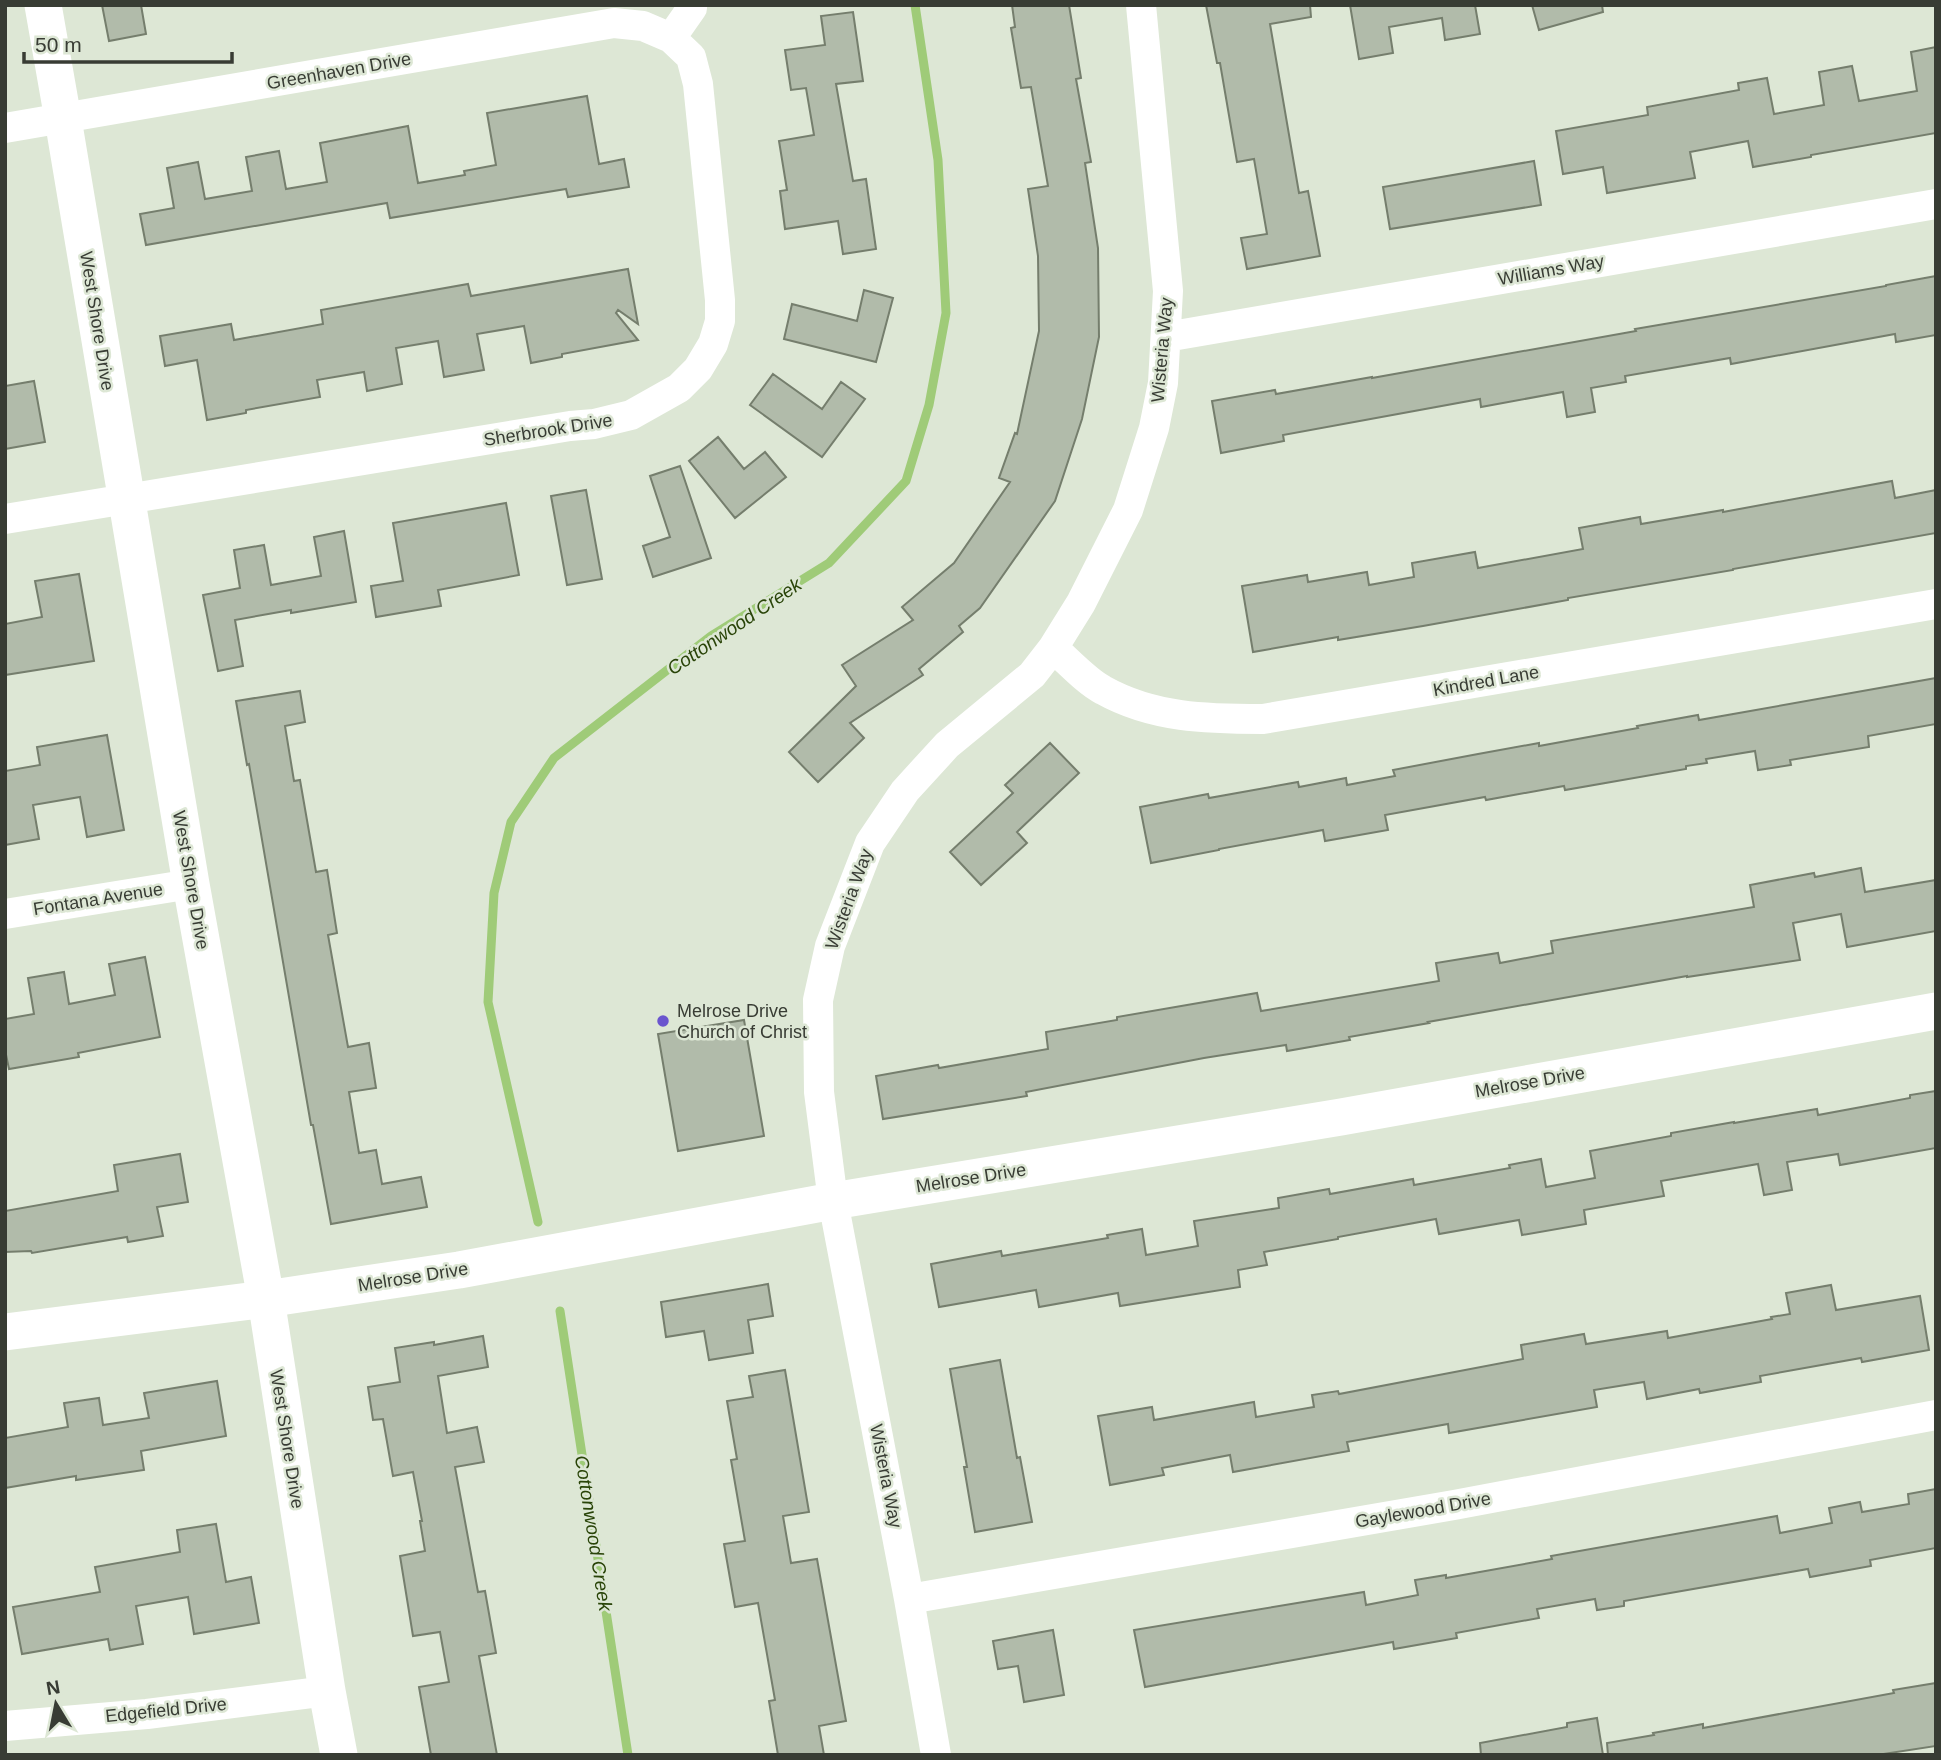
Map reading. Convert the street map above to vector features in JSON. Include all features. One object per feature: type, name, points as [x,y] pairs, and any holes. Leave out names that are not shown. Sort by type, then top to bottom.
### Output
[{"type":"street","name":"West Shore Drive","points":[[43,5],[191,884],[266,1299],[339,1755]]},
{"type":"street","name":"Wisteria Way","points":[[936,1755],[833,1201],[819,1092],[818,1000],[830,946],[870,842],[905,791],[947,745],[1032,675],[1053,648],[1081,603],[1128,510],[1154,428],[1163,383],[1168,291],[1141,5]]},
{"type":"street","points":[[671,38],[692,8]]},
{"type":"street","name":"Greenhaven Drive","points":[[5,128],[614,23],[643,26],[671,38]]},
{"type":"street","name":"Sherbrook Drive","points":[[5,519],[556,428],[594,424],[631,415],[679,388],[698,369],[713,344],[720,320],[720,300],[698,84],[691,57],[671,38]]},
{"type":"street","name":"Williams Way","points":[[1166,337],[1936,204]]},
{"type":"street","name":"Kindred Lane","points":[[1053,648],[1102,690],[1150,710],[1199,719],[1262,719],[1936,604]]},
{"type":"street","name":"Fontana Avenue","points":[[5,914],[191,884]]},
{"type":"street","name":"Melrose Drive","points":[[5,1332],[266,1299],[459,1270],[833,1201],[1936,1012]]},
{"type":"street","name":"Gaylewood Drive","points":[[909,1599],[1454,1505],[1936,1415]]},
{"type":"street","name":"Edgefield Drive","points":[[5,1726],[147,1714],[327,1691]]},
{"type":"building","points":[[102,5],[141,5],[146,34],[109,41]]},
{"type":"building","points":[[1012,5],[1069,5],[1081,78],[1076,79],[1091,162],[1085,163],[1098,248],[1099,337],[1082,419],[1055,501],[980,608],[959,626],[963,632],[919,669],[923,675],[850,723],[864,738],[818,782],[789,752],[856,686],[842,665],[913,620],[902,607],[954,563],[1010,482],[999,478],[1015,433],[1017,434],[1039,331],[1038,256],[1028,189],[1048,186],[1031,87],[1021,88],[1011,28],[1015,27]]},
{"type":"building","points":[[1206,5],[1310,5],[1311,17],[1270,24],[1299,193],[1308,191],[1320,256],[1247,269],[1241,238],[1267,234],[1254,159],[1237,162],[1220,63],[1217,63]]},
{"type":"building","points":[[1350,5],[1475,5],[1480,34],[1445,40],[1442,18],[1389,27],[1393,53],[1359,59]]},
{"type":"building","points":[[1532,5],[1602,5],[1603,12],[1539,30]]},
{"type":"building","points":[[853,12],[863,81],[836,84],[853,181],[866,179],[876,249],[843,254],[838,221],[785,229],[780,191],[787,190],[779,141],[814,135],[806,88],[791,90],[785,50],[825,45],[821,16]]},
{"type":"building","points":[[1936,47],[1936,133],[1753,167],[1748,141],[1690,152],[1695,178],[1607,193],[1603,167],[1563,174],[1556,131],[1648,115],[1647,107],[1739,90],[1738,83],[1767,78],[1774,114],[1824,105],[1819,72],[1852,66],[1859,101],[1917,91],[1911,52]]},
{"type":"building","points":[[587,96],[599,164],[624,159],[629,187],[568,197],[566,189],[390,218],[387,203],[146,245],[140,214],[174,208],[167,168],[198,162],[205,199],[252,191],[246,157],[279,151],[286,189],[327,182],[320,143],[408,126],[418,183],[465,175],[464,171],[496,165],[487,113]]},
{"type":"building","points":[[1534,161],[1541,205],[1390,229],[1383,187]]},
{"type":"building","points":[[628,269],[638,324],[618,310],[616,313],[638,340],[562,354],[562,357],[531,363],[524,326],[477,334],[484,370],[444,377],[438,341],[396,348],[402,384],[367,391],[364,372],[317,380],[320,397],[207,420],[197,360],[165,366],[160,336],[231,324],[234,340],[323,324],[321,310],[468,284],[471,296]]},
{"type":"building","points":[[1936,276],[1936,335],[1896,342],[1895,334],[1731,364],[1730,358],[1625,376],[1626,382],[1591,388],[1595,412],[1567,417],[1563,392],[1481,407],[1480,399],[1283,435],[1284,441],[1221,453],[1212,401],[1275,390],[1276,394],[1372,378]]},
{"type":"building","points":[[864,290],[893,298],[876,362],[784,339],[792,304],[857,321]]},
{"type":"building","points":[[773,374],[822,409],[841,382],[865,399],[822,457],[750,405]]},
{"type":"building","points":[[34,381],[45,442],[5,449],[5,386]]},
{"type":"building","points":[[718,437],[744,469],[765,452],[786,477],[735,518],[689,461]]},
{"type":"building","points":[[680,466],[711,558],[653,577],[643,546],[670,537],[650,476]]},
{"type":"building","points":[[1892,481],[1895,498],[1936,490],[1936,533],[1423,626],[1253,652],[1242,586],[1307,575],[1308,582],[1367,572],[1369,585],[1414,577],[1412,563],[1475,552],[1478,568],[1583,549],[1579,528],[1640,517],[1641,524],[1723,512]]},
{"type":"building","points":[[586,490],[602,579],[567,585],[551,496]]},
{"type":"building","points":[[506,503],[519,575],[438,590],[441,606],[376,617],[371,586],[403,581],[393,523]]},
{"type":"building","points":[[344,531],[356,602],[235,620],[243,666],[218,671],[203,595],[240,588],[234,550],[264,545],[271,585],[321,576],[314,537]]},
{"type":"building","points":[[79,574],[94,661],[5,675],[5,624],[42,617],[35,581]]},
{"type":"building","points":[[1936,678],[1936,724],[1868,736],[1869,747],[1790,760],[1791,765],[1758,770],[1755,751],[1706,759],[1707,763],[1686,766],[1686,769],[1565,790],[1564,786],[1385,815],[1388,830],[1325,841],[1323,830],[1151,863],[1140,807],[1208,794],[1209,798],[1298,782],[1299,787],[1346,778],[1347,785],[1395,776],[1393,770],[1478,754],[1539,743],[1539,746],[1698,715],[1699,720]]},
{"type":"building","points":[[300,691],[305,722],[285,726],[294,781],[300,780],[316,872],[327,870],[337,933],[328,935],[348,1047],[369,1043],[376,1088],[349,1092],[359,1153],[376,1150],[382,1184],[421,1177],[427,1207],[331,1224],[236,701]]},
{"type":"building","points":[[107,735],[124,830],[87,837],[80,797],[33,805],[39,839],[5,845],[5,771],[40,765],[37,747]]},
{"type":"building","points":[[1050,743],[1079,773],[1017,832],[1027,843],[981,885],[950,852],[1013,793],[1005,785]]},
{"type":"building","points":[[1861,868],[1865,892],[1936,880],[1936,931],[1847,947],[1841,914],[1793,923],[1800,960],[1687,976],[1428,1022],[1287,1051],[1286,1045],[1204,1058],[1026,1092],[1027,1096],[883,1119],[876,1076],[1048,1049],[1046,1032],[1257,993],[1261,1011],[1439,981],[1436,963],[1498,953],[1500,963],[1553,953],[1551,941],[1754,907],[1750,885],[1814,873],[1815,877]]},
{"type":"building","points":[[145,957],[160,1037],[78,1053],[79,1057],[9,1069],[5,1050],[5,1019],[34,1014],[28,978],[64,972],[69,1004],[115,995],[109,964]]},
{"type":"building","name":"Melrose Drive Church of Christ","points":[[744,1020],[764,1136],[678,1151],[658,1034]]},
{"type":"building","points":[[1936,1091],[1936,1148],[1840,1165],[1838,1154],[1787,1162],[1792,1190],[1764,1195],[1758,1164],[1661,1181],[1664,1196],[1584,1210],[1586,1224],[1522,1235],[1519,1220],[1439,1234],[1436,1219],[1264,1252],[1267,1265],[1238,1270],[1240,1287],[1120,1306],[1118,1293],[1039,1307],[1036,1290],[939,1307],[931,1264],[1001,1251],[1002,1256],[1108,1238],[1107,1235],[1142,1229],[1146,1255],[1198,1246],[1194,1221],[1279,1208],[1278,1198],[1329,1189],[1330,1194],[1413,1179],[1414,1185],[1510,1168],[1509,1165],[1541,1159],[1546,1187],[1595,1178],[1590,1151],[1734,1122],[1817,1109],[1818,1115]]},
{"type":"building","points":[[180,1154],[188,1202],[157,1207],[163,1236],[128,1242],[127,1237],[32,1253],[5,1252],[5,1211],[118,1191],[114,1165]]},
{"type":"building","points":[[768,1284],[773,1316],[748,1320],[753,1353],[709,1360],[704,1331],[666,1337],[661,1302]]},
{"type":"building","points":[[1831,1285],[1836,1310],[1920,1296],[1929,1350],[1862,1362],[1861,1358],[1760,1376],[1761,1382],[1700,1393],[1699,1389],[1647,1399],[1644,1382],[1594,1390],[1597,1407],[1449,1433],[1448,1424],[1347,1442],[1349,1451],[1233,1472],[1230,1455],[1162,1468],[1164,1475],[1110,1485],[1098,1416],[1152,1407],[1154,1420],[1254,1402],[1256,1417],[1314,1407],[1312,1395],[1338,1391],[1339,1394],[1523,1359],[1521,1345],[1584,1334],[1586,1344],[1667,1331],[1668,1338],[1772,1319],[1771,1317],[1790,1314],[1786,1293]]},
{"type":"building","points":[[483,1336],[488,1367],[438,1376],[447,1433],[477,1427],[484,1462],[455,1467],[478,1592],[485,1591],[496,1653],[479,1656],[497,1755],[431,1755],[419,1687],[449,1682],[440,1632],[413,1636],[400,1556],[425,1551],[422,1521],[413,1472],[393,1476],[383,1419],[373,1420],[368,1387],[400,1382],[395,1348],[434,1342],[434,1345]]},
{"type":"building","points":[[1000,1360],[1017,1458],[1020,1457],[1032,1522],[975,1532],[950,1369]]},
{"type":"building","points":[[785,1370],[809,1512],[783,1516],[791,1563],[817,1559],[846,1721],[819,1726],[824,1755],[778,1755],[769,1701],[775,1700],[758,1603],[735,1607],[724,1544],[745,1541],[731,1460],[737,1459],[727,1401],[753,1397],[749,1376]]},
{"type":"building","points":[[217,1381],[226,1436],[141,1451],[144,1470],[76,1480],[76,1476],[5,1488],[5,1438],[68,1427],[64,1403],[99,1398],[103,1425],[149,1418],[144,1393]]},
{"type":"building","points":[[1936,1489],[1936,1548],[1870,1560],[1871,1566],[1810,1577],[1808,1569],[1624,1601],[1624,1606],[1597,1610],[1595,1599],[1537,1609],[1539,1618],[1456,1633],[1457,1638],[1394,1649],[1393,1642],[1145,1687],[1134,1630],[1364,1592],[1366,1605],[1418,1595],[1415,1580],[1446,1575],[1446,1578],[1552,1559],[1551,1556],[1777,1516],[1780,1533],[1832,1523],[1829,1508],[1860,1502],[1862,1512],[1909,1504],[1908,1494]]},
{"type":"building","points":[[216,1524],[226,1582],[251,1577],[259,1623],[194,1634],[188,1597],[136,1606],[143,1644],[110,1650],[108,1639],[22,1654],[13,1607],[100,1592],[95,1567],[180,1552],[177,1530]]},
{"type":"building","points":[[1053,1630],[1064,1695],[1024,1702],[1018,1666],[998,1669],[993,1641]]},
{"type":"building","points":[[1936,1683],[1936,1746],[1877,1755],[1608,1755],[1607,1743],[1703,1724],[1703,1728]]},
{"type":"building","points":[[1597,1718],[1603,1755],[1481,1755],[1480,1743],[1567,1727],[1567,1723]]},
{"type":"waterway","name":"Cottonwood Creek","points":[[538,1222],[488,1002],[494,893],[511,822],[554,758],[711,636],[829,563],[906,481],[929,405],[946,313],[938,160],[915,5]]},
{"type":"waterway","name":"Cottonwood Creek","points":[[560,1311],[628,1755]]},
{"type":"place","name":"Melrose Drive Church of Christ","points":[[663,1021]]}]
